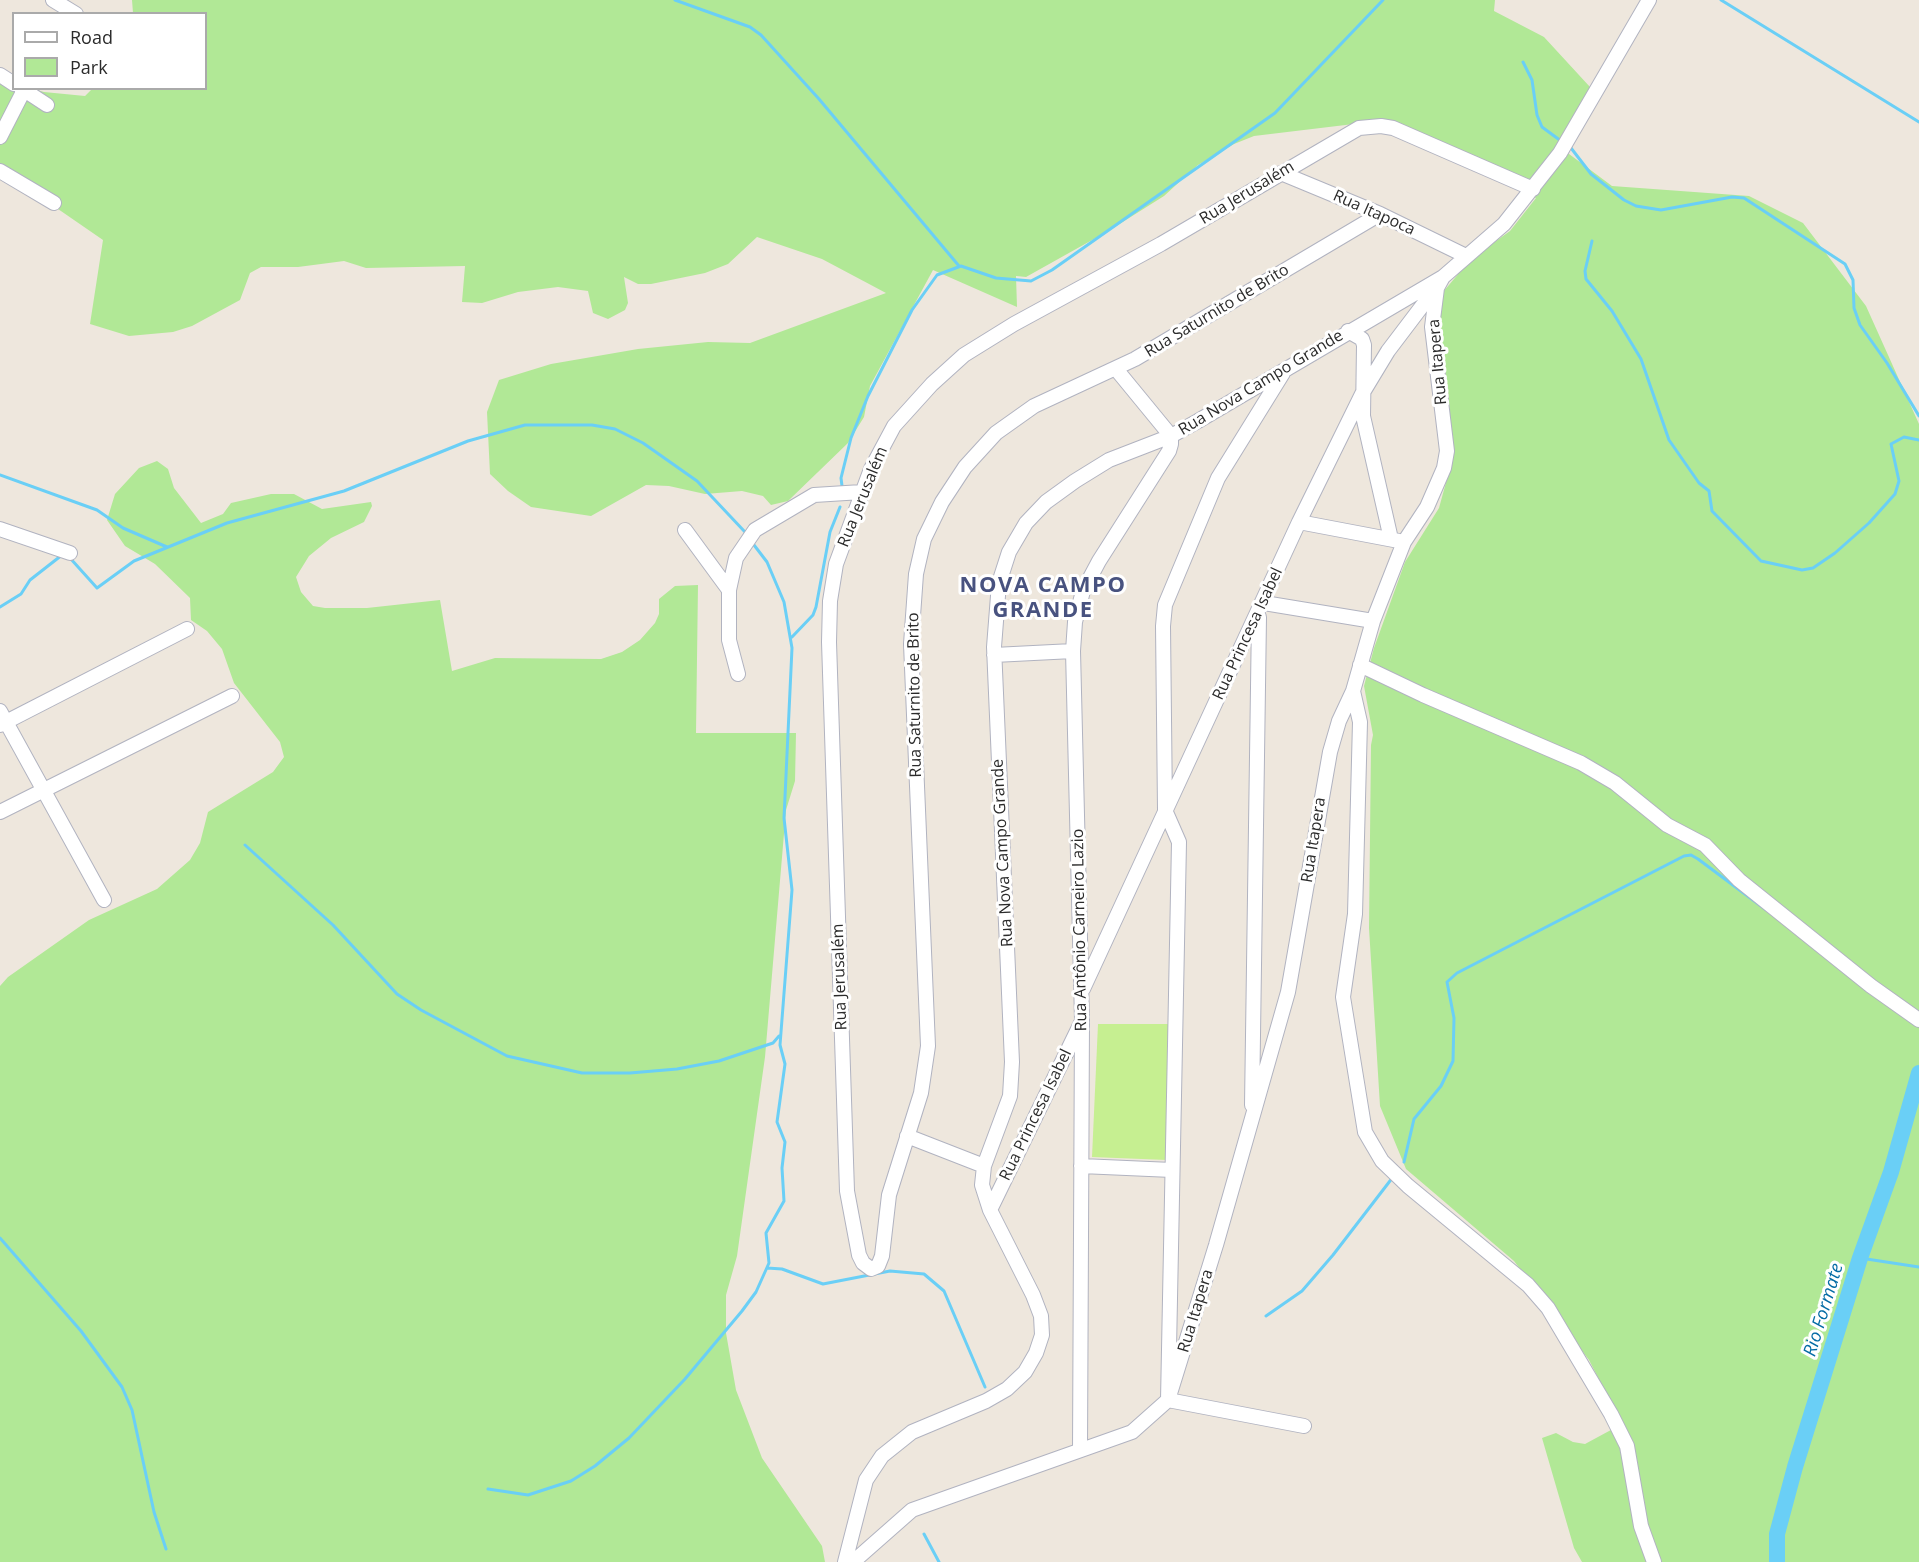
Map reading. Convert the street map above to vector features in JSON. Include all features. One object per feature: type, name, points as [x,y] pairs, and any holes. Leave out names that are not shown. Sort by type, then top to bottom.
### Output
[{"type":"street","points":[[53,0],[73,12]]},
{"type":"street","points":[[1440,282],[1466,256],[1504,224],[1560,153],[1649,0]]},
{"type":"street","points":[[0,137],[19,90]]},
{"type":"street","points":[[23,90],[47,105]]},
{"type":"street","name":"Rua Jerusalém","points":[[871,1269],[863,1263],[859,1255],[847,1191],[828,642],[830,601],[836,564],[862,492],[894,426],[932,384],[964,355],[1014,324],[1161,244],[1359,128],[1382,126],[1533,189]]},
{"type":"street","points":[[0,171],[54,203]]},
{"type":"street","name":"Rua Itapoca","points":[[1281,173],[1380,214],[1466,256]]},
{"type":"street","name":"Rua Saturnito de Brito","points":[[871,1269],[878,1266],[882,1256],[889,1195],[921,1093],[928,1046],[911,644],[916,574],[924,539],[942,502],[965,467],[996,433],[1034,406],[1116,369],[1380,214]]},
{"type":"street","name":"Rua Nova Campo Grande","points":[[845,1562],[866,1480],[882,1456],[912,1432],[986,1401],[1007,1389],[1025,1372],[1036,1353],[1042,1335],[1041,1316],[1034,1295],[990,1210],[982,1185],[984,1166],[1010,1096],[1012,1062],[994,655],[994,617],[999,583],[1009,552],[1026,523],[1046,502],[1109,460],[1171,436],[1348,331],[1440,282]]},
{"type":"street","name":"Rua Princesa Isabel","points":[[1081,993],[1299,522],[1362,394],[1388,351],[1440,282]]},
{"type":"street","name":"Rua Itapera","points":[[1168,1400],[1251,1125],[1298,946],[1320,800],[1339,721],[1353,691],[1397,541],[1438,486],[1447,451],[1432,327],[1440,282]]},
{"type":"street","points":[[1299,522],[1397,541],[1363,416],[1364,345],[1359,336],[1348,331]]},
{"type":"street","points":[[1116,369],[1171,436]]},
{"type":"street","points":[[853,1562],[912,1510],[1132,1432],[1168,1400],[1179,842],[1165,810],[1163,638],[1165,605],[1218,478],[1285,369]]},
{"type":"street","name":"Rua Antônio Carneiro Lazio","points":[[1080,1450],[1082,1020],[1073,651],[1075,622],[1083,591],[1169,451],[1171,436]]},
{"type":"street","points":[[738,674],[729,640],[729,590],[736,558],[755,530],[814,495],[862,492]]},
{"type":"street","points":[[0,529],[70,553]]},
{"type":"street","points":[[685,530],[729,590]]},
{"type":"street","points":[[1251,1125],[1261,608],[1373,621]]},
{"type":"street","points":[[104,900],[2,720],[186,629]]},
{"type":"street","points":[[994,655],[1073,651]]},
{"type":"street","points":[[1360,665],[1423,695],[1581,763],[1615,783],[1667,825],[1705,845],[1739,880],[1871,986],[1919,1020]]},
{"type":"street","points":[[1353,691],[1360,722],[1355,914],[1343,997],[1365,1132],[1382,1161],[1408,1186],[1528,1285],[1548,1308],[1627,1446],[1641,1526],[1654,1562]]},
{"type":"street","points":[[0,812],[232,696]]},
{"type":"street","name":"Rua Princesa Isabel","points":[[990,1210],[1082,1020]]},
{"type":"street","points":[[908,1136],[984,1166]]},
{"type":"street","points":[[1081,1166],[1172,1170]]},
{"type":"street","points":[[1168,1400],[1304,1426]]},
{"type":"green space","points":[[132,0],[1495,0],[1494,11],[1544,37],[1590,87],[1565,151],[1612,186],[1749,196],[1803,223],[1866,306],[1919,424],[1919,1562],[1582,1562],[1574,1548],[1542,1438],[1556,1433],[1573,1442],[1585,1444],[1622,1424],[1589,1360],[1514,1261],[1406,1169],[1380,1106],[1369,928],[1373,735],[1364,686],[1374,648],[1405,562],[1439,508],[1453,457],[1448,387],[1439,336],[1443,292],[1471,259],[1510,231],[1536,198],[1404,130],[1362,123],[1254,136],[1234,144],[1198,165],[1164,196],[1110,230],[1026,277],[1016,276],[1017,307],[933,270],[870,386],[864,417],[848,443],[788,501],[771,505],[763,496],[742,491],[705,494],[669,486],[646,485],[591,516],[531,507],[508,491],[490,474],[487,412],[499,380],[551,364],[638,349],[708,342],[750,343],[886,293],[822,259],[757,237],[728,264],[705,273],[651,284],[638,284],[624,277],[628,303],[625,310],[608,319],[593,313],[588,291],[558,287],[518,292],[482,303],[462,302],[465,266],[366,268],[344,261],[298,267],[261,267],[250,273],[240,300],[192,326],[173,332],[129,336],[90,324],[103,240],[0,169],[0,80],[12,83],[12,90],[37,90],[85,96],[91,90],[207,90],[207,12],[133,12]]},
{"type":"green space","points":[[157,461],[168,469],[174,488],[201,523],[223,514],[231,503],[271,494],[294,494],[322,509],[371,502],[372,506],[364,522],[331,538],[309,556],[296,577],[301,592],[313,606],[325,608],[367,608],[440,600],[452,671],[495,658],[601,659],[622,652],[640,640],[655,623],[659,614],[659,599],[675,586],[698,585],[696,733],[796,733],[795,781],[786,810],[765,1057],[737,1256],[726,1295],[726,1333],[736,1390],[762,1458],[822,1546],[825,1562],[0,1562],[0,986],[8,977],[89,920],[157,889],[190,860],[200,843],[208,812],[273,772],[284,757],[280,742],[234,683],[222,649],[207,631],[191,620],[190,598],[155,564],[125,546],[107,520],[115,494],[139,468]]},
{"type":"green space","points":[[1098,1024],[1170,1024],[1167,1160],[1092,1157]]},
{"type":"waterway","points":[[675,0],[750,27],[761,35],[819,99],[959,266]]},
{"type":"waterway","points":[[842,486],[841,478],[851,438],[868,396],[912,310],[937,275],[961,266],[996,278],[1031,281],[1052,270],[1275,113],[1383,0]]},
{"type":"waterway","points":[[1721,0],[1919,122]]},
{"type":"waterway","points":[[1523,62],[1532,80],[1537,115],[1542,127],[1561,141]]},
{"type":"waterway","points":[[1571,148],[1591,174],[1624,200],[1636,206],[1661,210],[1732,197],[1744,198],[1845,264],[1853,280],[1854,308],[1860,325],[1887,363],[1919,416]]},
{"type":"waterway","points":[[1592,241],[1585,271],[1586,279],[1612,311],[1641,359],[1669,440],[1699,483],[1709,491],[1712,511],[1761,561],[1802,570],[1813,568],[1835,553],[1869,523],[1895,494],[1899,481],[1891,444],[1904,437],[1919,440]]},
{"type":"waterway","points":[[70,558],[97,588],[134,561],[227,523],[344,491],[468,441],[525,425],[592,425],[615,429],[643,443],[697,481],[745,532]]},
{"type":"waterway","points":[[0,475],[97,510],[123,528],[167,547]]},
{"type":"waterway","points":[[792,637],[813,615],[816,607],[830,532],[840,507]]},
{"type":"waterway","points":[[488,1489],[528,1495],[571,1481],[595,1466],[629,1438],[685,1379],[756,1292],[769,1263],[766,1233],[784,1201],[782,1168],[785,1142],[777,1122],[785,1064],[780,1045],[792,890],[784,818],[792,648],[784,602],[767,562],[754,545]]},
{"type":"waterway","points":[[0,607],[21,594],[30,580],[62,555]]},
{"type":"waterway","points":[[245,845],[333,925],[397,994],[421,1010],[507,1056],[582,1073],[630,1073],[677,1069],[719,1061],[773,1043],[779,1036]]},
{"type":"waterway","points":[[1404,1162],[1414,1119],[1441,1086],[1453,1061],[1454,1018],[1447,982],[1457,973],[1684,856],[1691,855],[1698,859],[1765,909]]},
{"type":"waterway","name":"Rio Formate","points":[[1777,1562],[1777,1534],[1795,1467],[1860,1258],[1891,1172],[1919,1073]]},
{"type":"waterway","points":[[1266,1316],[1302,1291],[1393,1177]]},
{"type":"waterway","points":[[0,1238],[81,1331],[122,1387],[132,1410],[154,1512],[166,1549]]},
{"type":"waterway","points":[[1860,1258],[1919,1267]]},
{"type":"waterway","points":[[767,1268],[782,1269],[823,1284],[890,1271],[924,1274],[944,1291],[985,1387]]},
{"type":"waterway","points":[[924,1534],[939,1562]]},
{"type":"district","name":"NOVA CAMPO GRANDE","points":[[1043,598]]}]
